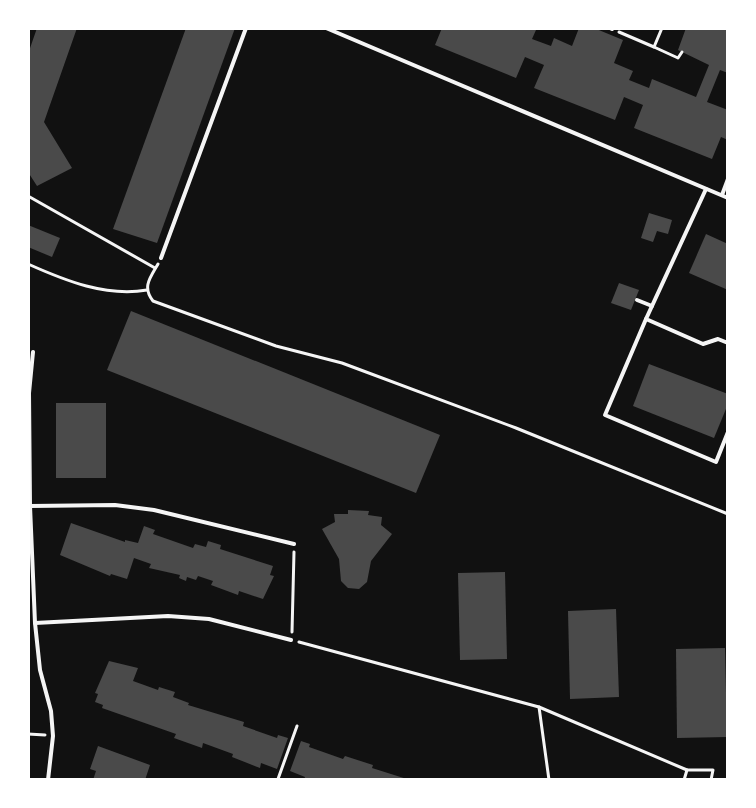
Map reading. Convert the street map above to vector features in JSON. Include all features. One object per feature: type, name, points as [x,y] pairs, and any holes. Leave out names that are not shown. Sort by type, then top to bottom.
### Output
[{"type":"lane","points":[[161,258],[246,28]]},
{"type":"lane","points":[[326,28],[728,198]]},
{"type":"lane","points":[[722,195],[728,179]]},
{"type":"lane","points":[[706,189],[605,415],[716,462],[728,432]]},
{"type":"lane","points":[[637,300],[652,306]]},
{"type":"lane","points":[[646,320],[703,344],[718,339],[728,343]]},
{"type":"lane","points":[[33,352],[29,393],[30,506],[35,623],[40,670],[51,711],[53,736],[48,780]]},
{"type":"lane","points":[[30,506],[125,506],[154,510],[294,544]]},
{"type":"lane","points":[[35,623],[168,616],[209,619],[291,640]]},
{"type":"path","points":[[654,47],[662,28]]},
{"type":"path","points":[[611,29],[678,58],[682,52]]},
{"type":"path","points":[[28,196],[155,268]]},
{"type":"path","points":[[161,258],[146,284],[153,301],[276,346],[342,363],[537,436],[728,514]]},
{"type":"path","points":[[28,264],[105,291],[125,294],[147,290]]},
{"type":"path","points":[[294,544],[291,640],[539,708],[687,770],[713,770],[711,780]]},
{"type":"path","points":[[539,708],[549,780]]},
{"type":"path","points":[[278,779],[297,726]]},
{"type":"path","points":[[28,734],[53,736]]},
{"type":"path","points":[[684,780],[687,770]]},
{"type":"building","points":[[37,28],[77,28],[44,122],[72,168],[37,186],[28,172],[28,54]]},
{"type":"building","points":[[186,28],[235,28],[157,243],[113,229]]},
{"type":"building","points":[[442,28],[532,28],[536,30],[532,39],[551,46],[554,38],[572,46],[579,28],[594,28],[623,40],[614,63],[633,71],[629,80],[649,88],[652,79],[696,97],[709,65],[678,50],[686,28],[728,28],[728,73],[720,70],[707,102],[728,110],[728,140],[721,137],[712,159],[634,128],[643,105],[624,97],[615,120],[534,88],[544,65],[525,57],[516,78],[435,45]]},
{"type":"building","points":[[649,213],[672,220],[668,234],[657,231],[653,242],[641,238]]},
{"type":"building","points":[[28,225],[60,238],[52,257],[28,247]]},
{"type":"building","points":[[706,234],[728,244],[728,290],[689,273]]},
{"type":"building","points":[[619,283],[639,290],[631,310],[611,303]]},
{"type":"building","points":[[131,311],[440,435],[416,493],[107,370]]},
{"type":"building","points":[[649,364],[728,394],[728,404],[714,438],[633,406]]},
{"type":"building","points":[[56,403],[106,403],[106,478],[56,478]]},
{"type":"building","points":[[348,510],[369,511],[368,515],[382,517],[381,525],[392,534],[371,561],[367,582],[359,589],[348,588],[341,581],[339,559],[322,529],[335,522],[334,514],[348,514]]},
{"type":"building","points":[[71,523],[125,542],[125,540],[138,543],[144,526],[155,530],[153,534],[193,548],[195,544],[206,547],[208,541],[221,545],[220,549],[273,566],[270,575],[274,576],[263,599],[239,591],[238,595],[211,585],[213,581],[198,576],[196,580],[187,577],[186,581],[179,578],[180,575],[149,568],[151,564],[134,558],[127,579],[111,574],[110,576],[60,555]]},
{"type":"building","points":[[505,572],[507,659],[460,660],[458,573]]},
{"type":"building","points":[[616,609],[619,697],[570,699],[568,611]]},
{"type":"building","points":[[725,648],[727,737],[677,738],[676,649]]},
{"type":"building","points":[[109,661],[138,668],[133,681],[158,690],[159,687],[175,692],[173,697],[189,703],[188,705],[244,722],[243,726],[277,738],[278,735],[288,738],[277,769],[261,763],[260,768],[232,757],[233,754],[203,743],[202,748],[174,738],[176,734],[102,708],[103,705],[95,702],[98,694],[95,693]]},
{"type":"building","points":[[301,741],[310,744],[309,747],[343,759],[345,756],[373,765],[372,768],[410,780],[304,780],[305,777],[290,771]]},
{"type":"building","points":[[98,746],[150,765],[145,780],[93,780],[96,771],[90,769]]}]
